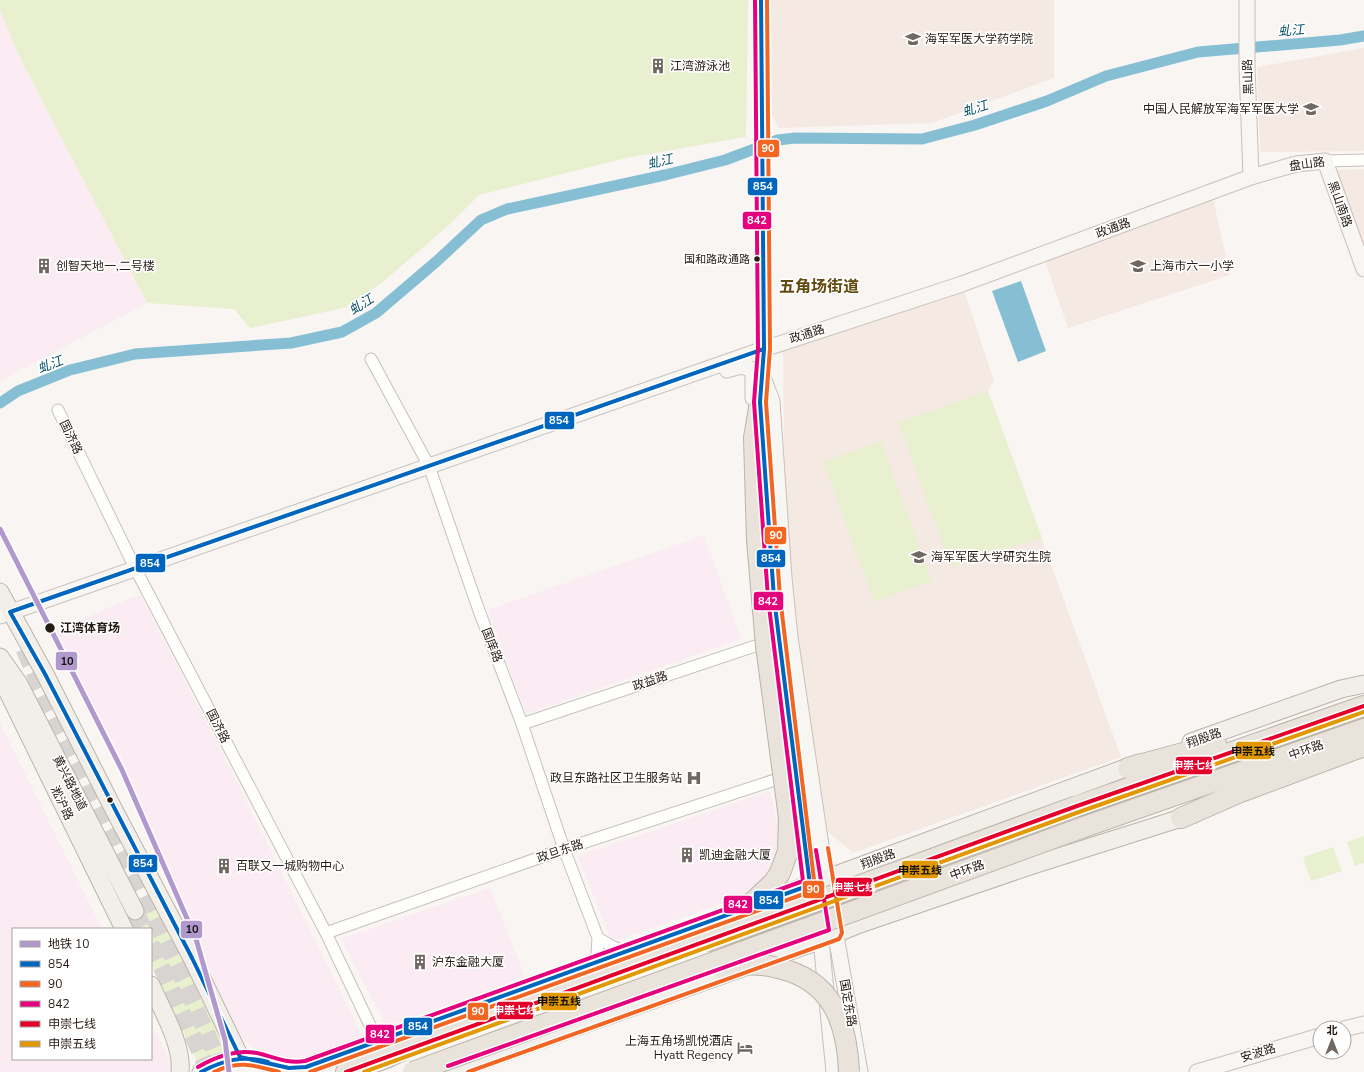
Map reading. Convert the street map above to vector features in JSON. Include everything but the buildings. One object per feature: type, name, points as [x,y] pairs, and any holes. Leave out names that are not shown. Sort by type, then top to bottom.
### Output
[{"type":"highway","points":[[382,1050],[511,1000],[720,923],[754,901],[773,883],[780,873],[788,851],[789,818],[766,646],[757,540],[754,438],[760,402]]},
{"type":"highway","points":[[1128,768],[1364,702]]},
{"type":"highway","name":"中环路","points":[[346,1072],[382,1050],[1364,706]]},
{"type":"highway","name":"中环路","points":[[415,1072],[1084,827],[1364,730]]},
{"type":"highway","points":[[1181,818],[1238,793],[1364,746]]},
{"type":"highway","points":[[415,1072],[532,1035],[712,970],[744,965],[760,965],[787,970],[800,974],[820,988],[836,1010],[842,1026],[849,1072]]},
{"type":"main road","points":[[0,592],[5,614],[45,674],[113,808],[192,958],[240,1057],[223,1061],[201,1072]]},
{"type":"main road","name":"黄兴路地道","points":[[0,657],[19,684],[135,911]]},
{"type":"main road","name":"淞沪路","points":[[0,676],[124,928]]},
{"type":"main road","name":"翔殷路","points":[[240,1057],[254,1058],[282,1069],[295,1070],[382,1050],[594,962],[810,885],[1128,768],[1159,754],[1341,689],[1364,684]]},
{"type":"main road","points":[[425,1072],[662,984],[860,924],[1033,865],[1230,804],[1364,756]]},
{"type":"main road","points":[[450,1072],[828,933]]},
{"type":"main road","points":[[152,987],[176,1044],[180,1061],[180,1072]]},
{"type":"street","points":[[761,0],[764,349],[760,402],[766,498],[778,638],[796,773],[803,840],[810,885],[828,933]]},
{"type":"street","name":"黑山路","points":[[1247,0],[1247,66],[1251,177]]},
{"type":"street","name":"盘山路","points":[[1251,177],[1296,164],[1325,161],[1364,160]]},
{"type":"street","name":"黑山南路","points":[[1325,161],[1364,269]]},
{"type":"street","name":"政通路","points":[[5,614],[764,349],[962,284],[1251,177]]},
{"type":"street","name":"国庠路","points":[[371,359],[429,466],[478,608],[522,724],[564,849],[598,938],[597,954],[594,962]]},
{"type":"street","points":[[646,391],[661,392],[743,366],[748,366],[753,372],[754,438]]},
{"type":"street","points":[[763,377],[772,402],[790,637],[826,878],[834,1072]]},
{"type":"street","name":"国济路","points":[[58,410],[135,568],[326,933],[382,1050]]},
{"type":"street","name":"政益路","points":[[522,724],[778,638]]},
{"type":"street","name":"政旦东路","points":[[326,933],[564,849],[796,773]]},
{"type":"street","name":"国定东路","points":[[828,933],[860,1072]]},
{"type":"street","points":[[598,938],[613,947],[626,951]]},
{"type":"street","points":[[1352,1027],[1364,1024]]},
{"type":"street","name":"安波路","points":[[1197,1072],[1312,1038]]},
{"type":"shaded area","name":"海军军医大学药学院","points":[[771,0],[1054,0],[1054,78],[932,123],[779,128],[772,116]]},
{"type":"shaded area","points":[[0,10],[19,56],[147,303],[0,381]]},
{"type":"shaded area","name":"中国人民解放军海军军医大学","points":[[1364,48],[1364,151],[1260,152],[1257,67]]},
{"type":"shaded area","points":[[1364,169],[1364,251],[1333,170]]},
{"type":"shaded area","name":"上海市六一小学","points":[[1213,198],[1230,275],[1068,328],[1044,257]]},
{"type":"shaded area","name":"海军军医大学研究生院","points":[[962,284],[994,381],[988,391],[1121,757],[853,853],[828,832],[811,734],[790,576],[784,459],[783,343]]},
{"type":"shaded area","points":[[704,535],[741,639],[526,714],[488,610]]},
{"type":"shaded area","points":[[140,594],[226,760],[364,1039],[310,1060],[286,1059],[251,1046],[237,1032],[56,631]]},
{"type":"shaded area","points":[[0,723],[102,928],[12,928],[12,1060],[152,1060],[152,1026],[169,1059],[173,1072],[0,1072]]},
{"type":"shaded area","points":[[770,791],[779,827],[776,868],[757,891],[612,942],[578,856]]},
{"type":"shaded area","points":[[490,888],[525,977],[387,1027],[341,939]]},
{"type":"green space","points":[[0,0],[748,0],[746,137],[626,158],[479,195],[449,225],[383,282],[344,308],[250,328],[234,309],[147,303],[19,56],[0,10]]},
{"type":"green space","points":[[988,391],[1042,538],[951,567],[898,422]]},
{"type":"green space","points":[[881,441],[932,581],[874,602],[823,462]]},
{"type":"green space","points":[[1364,836],[1364,863],[1355,866],[1347,842]]},
{"type":"green space","points":[[1333,847],[1342,871],[1311,881],[1303,857]]},
{"type":"green space","points":[[155,902],[226,1050],[197,1061],[152,967],[152,928],[133,928],[127,916]]},
{"type":"water","points":[[1021,281],[1046,351],[1018,362],[992,291]]},
{"type":"waterway","name":"虬江","points":[[0,403],[18,391],[70,370],[135,354],[291,343],[342,332],[376,313],[437,261],[481,220],[507,209],[665,175],[725,160],[778,140],[795,138],[922,139],[975,125],[1047,101],[1106,76],[1198,52],[1340,40],[1364,36]]},
{"type":"tunnel","points":[[24,649],[38,682],[157,924],[223,1072]]},
{"type":"tunnel","points":[[135,911],[144,928]]},
{"type":"tunnel","points":[[152,946],[209,1072]]},
{"type":"metro line","name":"10","points":[[0,529],[122,770],[196,939],[225,1040],[229,1072]]},
{"type":"transit line","name":"842","points":[[198,1067],[220,1056],[245,1052],[253,1052],[288,1061],[305,1061],[803,881],[768,598],[754,402],[758,349],[755,0]]},
{"type":"transit line","name":"854","points":[[240,1057],[289,1068],[306,1067],[810,885],[774,598],[760,402],[764,349],[761,0]]},
{"type":"transit line","name":"90","points":[[310,1072],[812,891],[815,888],[780,597],[766,402],[770,349],[767,0]]},
{"type":"transit line","name":"854","points":[[240,1057],[192,958],[45,674],[10,612],[764,349]]},
{"type":"transit line","name":"申崇七线","points":[[346,1072],[1077,806],[1364,706]]},
{"type":"transit line","name":"申崇五线","points":[[364,1072],[1079,812],[1364,712]]},
{"type":"transit line","name":"90","points":[[468,1072],[839,939],[842,933],[828,848]]},
{"type":"transit line","name":"842","points":[[448,1066],[829,930],[816,850]]},
{"type":"transit line","name":"854","points":[[201,1072],[217,1064],[234,1060],[250,1059],[268,1062]]},
{"type":"transit line","name":"90","points":[[214,1072],[223,1068],[239,1065],[261,1067],[279,1072]]},
{"type":"place","name":"海军军医大学药学院","points":[[913,39]]},
{"type":"place","name":"江湾游泳池","points":[[658,66]]},
{"type":"place","name":"中国人民解放军海军军医大学","points":[[1311,109]]},
{"type":"place","name":"国和路政通路","points":[[757,259]]},
{"type":"place","name":"创智天地一,二号楼","points":[[44,266]]},
{"type":"place","name":"上海市六一小学","points":[[1138,266]]},
{"type":"place","name":"海军军医大学研究生院","points":[[919,557]]},
{"type":"place","name":"江湾体育场","points":[[50,628]]},
{"type":"place","name":"政旦东路社区卫生服务站","points":[[694,778]]},
{"type":"place","name":"凯迪金融大厦","points":[[687,855]]},
{"type":"place","name":"百联又一城购物中心","points":[[224,866]]},
{"type":"place","name":"沪东金融大厦","points":[[420,962]]},
{"type":"place","name":"上海五角场凯悦酒店 Hyatt Regency","points":[[745,1048]]},
{"type":"district","name":"五角场街道","points":[[819,286]]}]
